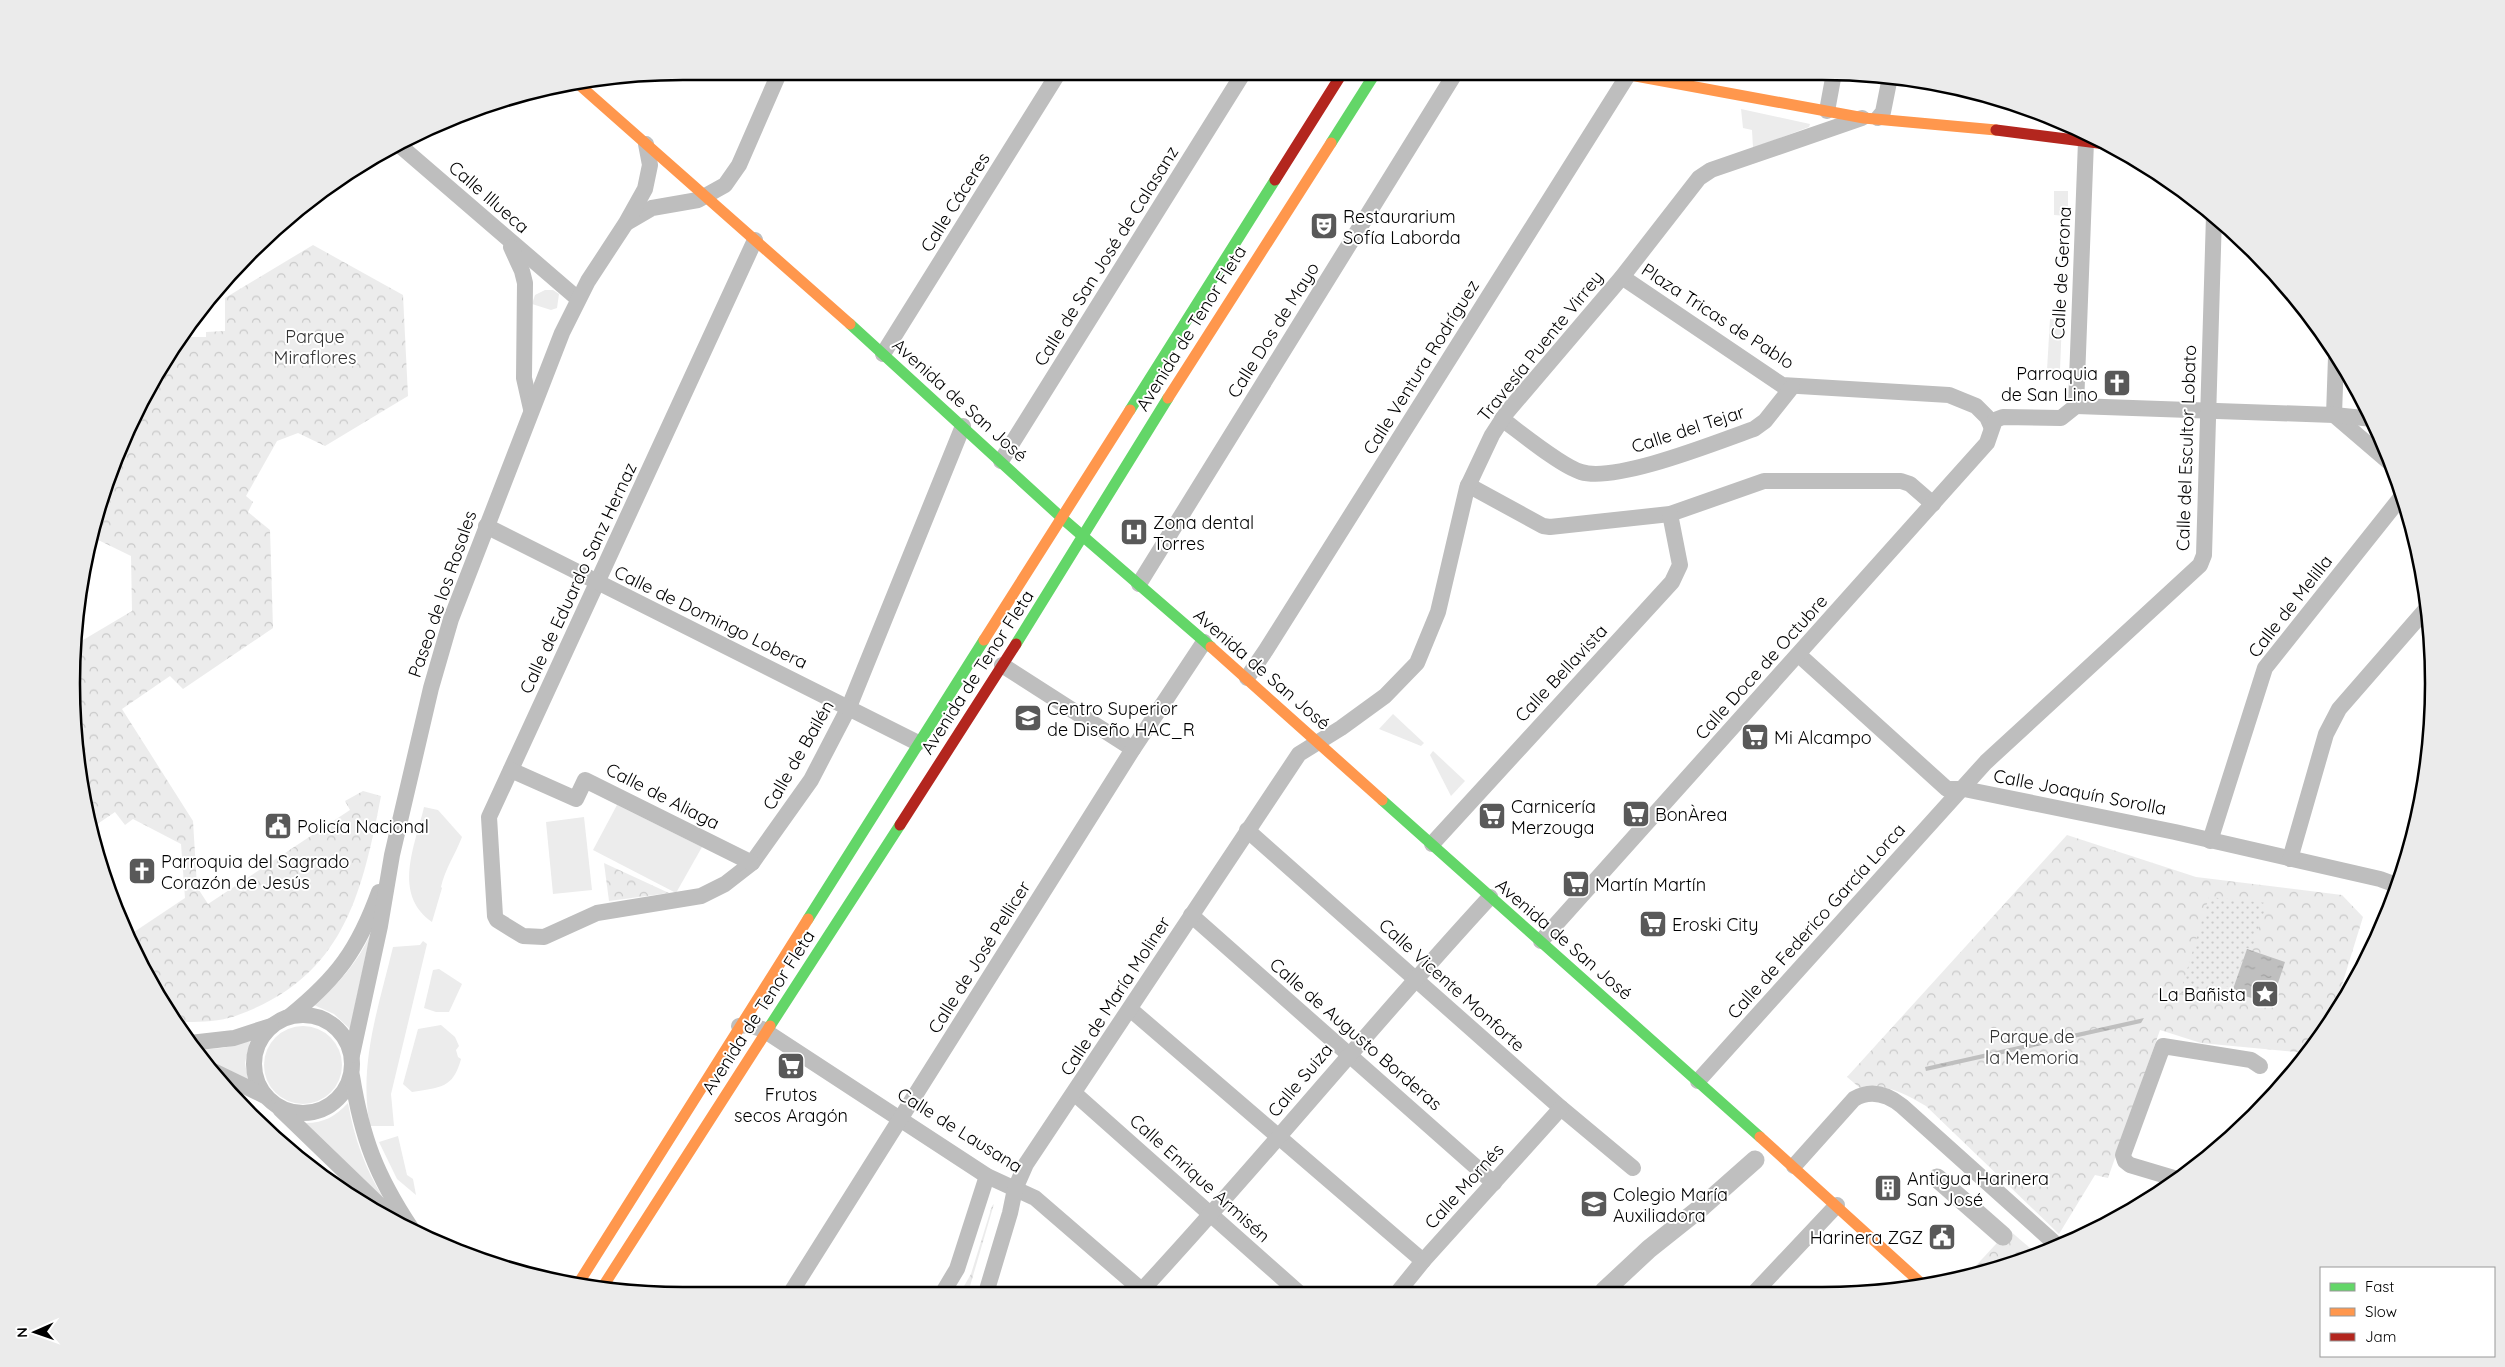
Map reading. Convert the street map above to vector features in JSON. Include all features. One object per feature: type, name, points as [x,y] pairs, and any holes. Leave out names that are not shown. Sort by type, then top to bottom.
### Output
[{"type":"main road","name":"Avenida de Tenor Fleta","points":[[582,1278],[739,1026],[918,743],[1063,519],[1339,80]]},
{"type":"main road","name":"Avenida de Tenor Fleta","points":[[606,1282],[1002,665],[1120,473],[1371,80]]},
{"type":"main road","points":[[1674,80],[1871,118],[2057,130],[2084,140]]},
{"type":"main road","name":"Avenida de San José","points":[[584,89],[883,354],[1082,536],[1247,678],[1490,897],[1794,1166],[1917,1279]]},
{"type":"street","points":[[706,197],[725,185],[737,170],[776,80]]},
{"type":"street","name":"Calle Cáceres","points":[[883,354],[1054,80]]},
{"type":"street","name":"Calle de San José de Calasanz","points":[[1001,461],[1239,80]]},
{"type":"street","name":"Calle Dos de Mayo","points":[[1139,584],[1451,80]]},
{"type":"street","name":"Calle Ventura Rodríguez","points":[[1247,678],[1617,80]]},
{"type":"street","points":[[1827,111],[1833,80]]},
{"type":"street","points":[[1871,118],[1883,112],[1889,84]]},
{"type":"street","name":"Travesía Puente Virrey","points":[[1318,742],[1385,696],[1418,663],[1438,612],[1468,485],[1487,443],[1502,419],[1622,277],[1694,184],[1706,173],[1871,118]]},
{"type":"street","name":"Calle de Gerona","points":[[2076,406],[2086,141]]},
{"type":"street","name":"Paseo de los Rosales","points":[[352,1055],[379,934],[392,855],[451,619],[531,410],[578,299],[626,223],[648,181],[650,165],[646,144]]},
{"type":"street","name":"Calle Illueca","points":[[404,149],[553,280],[578,299]]},
{"type":"street","name":"Paseo de los Rosales","points":[[626,223],[652,208],[706,197]]},
{"type":"street","name":"Calle del Escultor Lobato","points":[[1964,789],[1986,762],[2200,565],[2204,555],[2206,415],[2209,410],[2207,394],[2214,225]]},
{"type":"street","points":[[506,238],[522,271],[526,301],[524,378],[531,410]]},
{"type":"street","name":"Calle de Eduardo Sanz Hernaz","points":[[515,933],[495,916],[488,822],[755,240]]},
{"type":"street","name":"Plaza Tricas de Pablo","points":[[1622,277],[1782,385],[1792,387]]},
{"type":"street","points":[[526,301],[535,286],[544,280],[553,280]]},
{"type":"street","points":[[2334,415],[2336,368]]},
{"type":"street","points":[[1792,387],[1950,395],[1976,406],[1987,417],[1997,421],[2061,418],[2070,413],[2076,406],[2334,415],[2363,418]]},
{"type":"street","name":"Calle del Tejar","points":[[1502,419],[1573,469],[1591,474],[1603,474],[1670,459],[1754,429],[1765,421],[1792,387]]},
{"type":"street","points":[[2334,415],[2379,454]]},
{"type":"street","name":"Calle Doce de Octubre","points":[[1541,941],[1987,443],[1997,421]]},
{"type":"street","name":"Calle de Bailén","points":[[515,933],[523,936],[544,937],[597,913],[701,896],[725,884],[752,863],[810,780],[849,707],[963,426]]},
{"type":"street","points":[[1468,485],[1547,527],[1670,514],[1767,481],[1901,481],[1910,484],[1933,504]]},
{"type":"street","name":"Calle de Melilla","points":[[2210,841],[2265,668],[2396,501]]},
{"type":"street","name":"Calle Bellavista","points":[[1432,844],[1672,582],[1680,565],[1670,514]]},
{"type":"street","name":"Calle de Domingo Lobera","points":[[486,526],[918,743]]},
{"type":"street","points":[[2290,859],[2326,734],[2339,709],[2421,614]]},
{"type":"street","name":"Calle de José Pellicer","points":[[794,1287],[1133,749],[1204,642]]},
{"type":"street","name":"Calle Joaquín Sorolla","points":[[1799,655],[1942,786],[1951,790],[1964,789],[2096,815],[2391,883]]},
{"type":"street","points":[[1002,665],[1133,749]]},
{"type":"street","name":"Calle de María Moliner","points":[[988,1287],[1010,1213],[1015,1189],[1026,1164],[1299,754],[1318,742]]},
{"type":"street","name":"Calle de Aliaga","points":[[511,770],[576,799],[585,780],[752,863]]},
{"type":"street","name":"Calle de Federico García Lorca","points":[[1698,1081],[1964,789]]},
{"type":"street","name":"Calle Vicente Monforte","points":[[1247,830],[1560,1108],[1633,1168]]},
{"type":"street","name":"Paseo de los Rosales","points":[[290,1016],[327,984],[350,955],[370,917],[392,855]]},
{"type":"street","name":"Calle Suiza","points":[[1148,1287],[1415,978],[1490,897]]},
{"type":"street","name":"Calle de Augusto Borderas","points":[[1191,915],[1350,1053],[1494,1183]]},
{"type":"street","points":[[1130,1009],[1423,1261]]},
{"type":"street","points":[[199,1043],[234,1038],[273,1025],[290,1016],[307,1015],[322,1018],[336,1027],[347,1040],[352,1055],[352,1074],[361,1126],[368,1149],[386,1188],[405,1219]]},
{"type":"street","points":[[273,1025],[262,1037],[256,1052],[254,1068],[258,1083],[271,1101],[377,1203]]},
{"type":"street","name":"Calle de Lausana","points":[[739,1026],[755,1026],[766,1032],[902,1118],[987,1176],[1035,1198],[1138,1287]]},
{"type":"street","points":[[2168,1177],[2130,1165],[2124,1161],[2123,1154],[2164,1046],[2251,1060],[2260,1066]]},
{"type":"street","points":[[227,1078],[271,1101],[299,1113],[323,1110],[336,1102],[347,1089],[352,1074]]},
{"type":"street","name":"Calle Enrique Armisén","points":[[1074,1094],[1292,1287]]},
{"type":"street","points":[[1794,1166],[1854,1099],[1863,1094],[1881,1094],[1898,1103],[2052,1241]]},
{"type":"street","name":"Calle Mornés","points":[[1402,1287],[1560,1108]]},
{"type":"street","points":[[946,1287],[957,1268],[987,1176]]},
{"type":"street","points":[[1760,1287],[1837,1205]]},
{"type":"green space","points":[[1741,109],[1810,124],[1809,127],[1753,148],[1752,130],[1743,128]]},
{"type":"green space","points":[[2054,191],[2068,191],[2068,216],[2054,215]]},
{"type":"green space","name":"Parque Miraflores","points":[[313,245],[403,295],[408,396],[325,446],[298,433],[277,441],[246,496],[253,502],[248,512],[270,530],[273,628],[183,689],[170,676],[122,709],[193,821],[197,887],[208,904],[350,810],[345,801],[363,791],[381,796],[374,832],[355,899],[342,928],[324,955],[302,979],[274,999],[230,1018],[214,1021],[184,1022],[161,985],[134,932],[185,898],[181,844],[133,819],[125,825],[115,812],[97,824],[85,762],[81,723],[81,644],[81,641],[132,611],[131,556],[98,540],[101,527],[112,490],[142,417],[161,382],[190,337],[206,337],[206,332],[225,331],[225,298]]},
{"type":"green space","points":[[545,290],[553,290],[559,294],[557,308],[551,310],[532,304],[535,295]]},
{"type":"green space","points":[[2050,319],[2062,320],[2060,370],[2047,370]]},
{"type":"green space","points":[[1393,714],[1424,743],[1421,746],[1379,729]]},
{"type":"green space","points":[[1433,751],[1465,781],[1451,796],[1430,755]]},
{"type":"green space","points":[[617,805],[702,847],[676,893],[593,850]]},
{"type":"green space","points":[[424,807],[438,810],[462,837],[445,874],[432,922],[420,911],[413,898],[410,884],[412,853]]},
{"type":"green space","points":[[584,817],[592,890],[553,894],[546,822]]},
{"type":"green space","name":"Parque de la Memoria","points":[[2067,835],[2196,877],[2342,895],[2363,917],[2340,992],[2299,1052],[2201,1043],[2160,1030],[2108,1178],[2095,1175],[2059,1234],[1926,1106],[1887,1088],[1860,1088],[1847,1077]]},
{"type":"green space","points":[[604,863],[669,893],[609,901]]},
{"type":"green space","points":[[2209,897],[2267,903],[2252,949],[2246,948],[2233,985],[2204,993],[2180,993]]},
{"type":"green space","points":[[370,935],[350,1029],[334,1014],[314,1005],[346,973]]},
{"type":"green space","points":[[423,941],[427,944],[391,1094],[394,1126],[370,1126],[367,1103],[368,1058],[376,1013],[393,947],[420,945]]},
{"type":"green space","points":[[439,969],[462,984],[449,1012],[436,1012],[424,1008],[433,970]]},
{"type":"green space","points":[[441,1025],[455,1037],[459,1046],[456,1050],[458,1057],[461,1059],[458,1069],[454,1076],[444,1085],[412,1092],[403,1084],[418,1029]]},
{"type":"green space","points":[[303,1026],[318,1029],[331,1037],[339,1050],[342,1065],[339,1080],[331,1093],[318,1101],[303,1104],[288,1101],[275,1093],[267,1080],[264,1065],[267,1050],[275,1037],[288,1029]]},
{"type":"green space","points":[[250,1041],[245,1063],[248,1080],[217,1066],[204,1049],[223,1048]]},
{"type":"green space","points":[[348,1103],[361,1153],[384,1199],[306,1123],[318,1122],[329,1118]]},
{"type":"green space","points":[[398,1136],[407,1175],[413,1179],[416,1195],[397,1179],[379,1142]]},
{"type":"green space","points":[[994,1204],[970,1287],[963,1287],[971,1274]]},
{"type":"green space","points":[[2009,1230],[2031,1249],[2015,1255],[1975,1267]]},
{"type":"water","points":[[2247,949],[2285,962],[2271,1004],[2232,992]]},
{"type":"water","points":[[2144,1018],[2141,1023],[1926,1071],[1925,1067]]},
{"type":"waterway","points":[[1608,1287],[1649,1249],[1703,1206],[1755,1160]]},
{"type":"waterway","points":[[1937,1178],[2003,1236]]},
{"type":"traffic: fast","points":[[1331,143],[1371,80]]},
{"type":"traffic: fast","points":[[1130,410],[1275,180]]},
{"type":"traffic: fast","points":[[850,324],[1063,519],[1211,647]]},
{"type":"traffic: fast","points":[[1016,644],[1168,398]]},
{"type":"traffic: fast","points":[[808,919],[984,640]]},
{"type":"traffic: fast","points":[[1382,800],[1760,1137]]},
{"type":"traffic: fast","points":[[770,1026],[900,825]]},
{"type":"traffic: slow","points":[[1657,80],[1864,118],[1996,130]]},
{"type":"traffic: slow","points":[[584,89],[850,324]]},
{"type":"traffic: slow","points":[[1168,398],[1331,143]]},
{"type":"traffic: slow","points":[[984,640],[1130,410]]},
{"type":"traffic: slow","points":[[1211,647],[1382,800]]},
{"type":"traffic: slow","points":[[582,1278],[808,919]]},
{"type":"traffic: slow","points":[[606,1282],[770,1026]]},
{"type":"traffic: slow","points":[[1760,1137],[1916,1279]]},
{"type":"traffic: jam","points":[[1275,180],[1338,80]]},
{"type":"traffic: jam","points":[[1996,130],[2087,142]]},
{"type":"traffic: jam","points":[[900,825],[1016,644]]},
{"type":"place","name":"Restaurarium Sofía Laborda","points":[[1324,226]]},
{"type":"place","name":"Parroquia de San Lino","points":[[2117,383]]},
{"type":"place","name":"Zona dental Torres","points":[[1134,532]]},
{"type":"place","name":"Centro Superior de Diseño HAC_R","points":[[1028,718]]},
{"type":"place","name":"Mi Alcampo","points":[[1755,737]]},
{"type":"place","name":"BonÀrea","points":[[1636,814]]},
{"type":"place","name":"Carnicería Merzouga","points":[[1492,816]]},
{"type":"place","name":"Policía Nacional","points":[[278,826]]},
{"type":"place","name":"Parroquia del Sagrado Corazón de Jesús","points":[[142,871]]},
{"type":"place","name":"Martín Martín","points":[[1576,884]]},
{"type":"place","name":"Eroski City","points":[[1653,924]]},
{"type":"place","name":"La Bañista","points":[[2265,994]]},
{"type":"place","name":"Frutos secos Aragón","points":[[791,1066]]},
{"type":"place","name":"Antigua Harinera San José","points":[[1888,1188]]},
{"type":"place","name":"Colegio María Auxiliadora","points":[[1594,1204]]},
{"type":"place","name":"Harinera ZGZ","points":[[1942,1237]]}]
